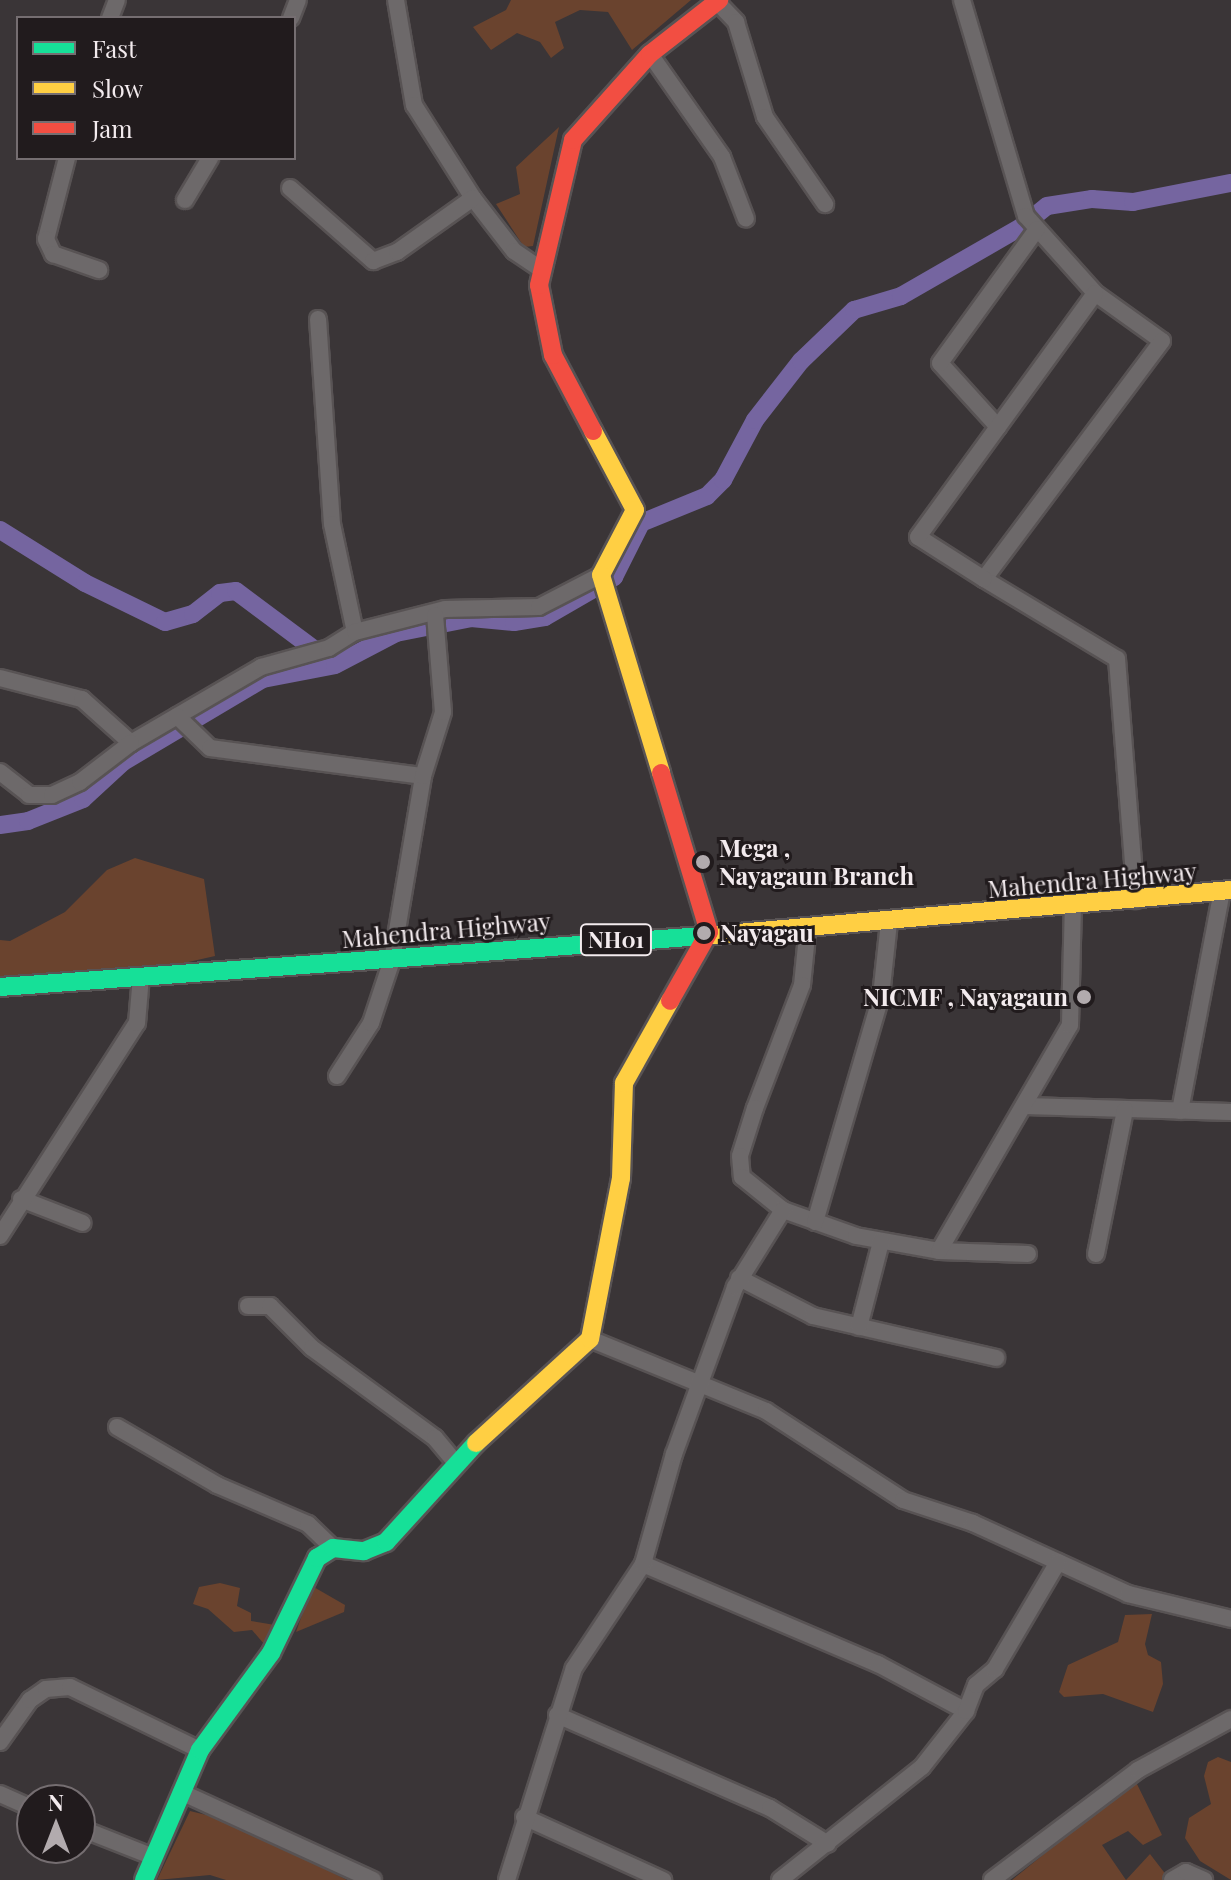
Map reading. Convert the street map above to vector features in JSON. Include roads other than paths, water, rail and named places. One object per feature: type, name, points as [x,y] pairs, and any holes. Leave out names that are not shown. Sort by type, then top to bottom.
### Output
[{"type":"main road","points":[[144,1880],[151,1856],[200,1750],[271,1653],[306,1572],[333,1548],[364,1551],[386,1542],[457,1464],[590,1339],[621,1178],[624,1083],[709,932],[601,575],[635,510],[553,355],[539,285],[573,140],[650,54],[718,1]]},
{"type":"main road","name":"Mahendra Highway","points":[[0,987],[392,960],[709,932],[889,922],[1226,891]]},
{"type":"street","points":[[396,0],[414,105],[473,198],[514,251],[542,270]]},
{"type":"street","points":[[962,0],[1033,224],[1095,293],[1162,341],[984,579]]},
{"type":"street","points":[[718,1],[736,22],[765,117],[825,204]]},
{"type":"street","points":[[650,54],[722,157],[746,219]]},
{"type":"street","points":[[66,160],[46,239],[53,254],[99,270]]},
{"type":"street","points":[[185,200],[209,160]]},
{"type":"street","points":[[290,188],[373,261],[397,252],[473,198]]},
{"type":"street","points":[[998,427],[940,363],[1033,224]]},
{"type":"street","points":[[1095,293],[918,537],[1117,659],[1136,900]]},
{"type":"street","points":[[318,319],[332,524],[355,632]]},
{"type":"street","points":[[0,772],[29,795],[52,795],[80,782],[131,743],[261,667],[329,648],[355,632],[435,616],[445,609],[539,607],[601,575]]},
{"type":"street","points":[[337,1076],[371,1023],[392,960],[423,776],[443,712],[435,616]]},
{"type":"street","points":[[0,678],[82,699],[131,743]]},
{"type":"street","points":[[178,716],[210,748],[423,776]]},
{"type":"street","points":[[1180,1111],[1226,891]]},
{"type":"street","points":[[939,1251],[1070,1025],[1073,905]]},
{"type":"street","points":[[815,1222],[881,996],[889,922]]},
{"type":"street","points":[[808,926],[802,985],[740,1156],[742,1177],[783,1210],[881,1242],[939,1251],[1028,1254]]},
{"type":"street","points":[[0,1236],[137,1023],[141,976]]},
{"type":"street","points":[[1025,1106],[1231,1112]]},
{"type":"street","points":[[1096,1254],[1125,1110]]},
{"type":"street","points":[[21,1199],[83,1223]]},
{"type":"street","points":[[507,1880],[524,1817],[574,1668],[643,1564],[698,1381],[739,1278],[783,1210]]},
{"type":"street","points":[[859,1327],[881,1242]]},
{"type":"street","points":[[739,1278],[813,1316],[996,1358]]},
{"type":"street","points":[[248,1306],[270,1306],[312,1348],[435,1438],[457,1464]]},
{"type":"street","points":[[590,1339],[766,1411],[903,1500],[973,1523],[1128,1594],[1231,1619]]},
{"type":"street","points":[[117,1427],[192,1472],[308,1524],[333,1548]]},
{"type":"street","points":[[780,1880],[922,1767],[966,1711],[976,1685],[995,1669],[1058,1562]]},
{"type":"street","points":[[643,1564],[878,1664],[966,1711]]},
{"type":"street","points":[[0,1742],[30,1700],[46,1689],[70,1687],[200,1750]]},
{"type":"street","points":[[557,1715],[770,1808],[828,1844]]},
{"type":"street","points":[[992,1880],[1138,1770],[1231,1719]]},
{"type":"street","points":[[181,1792],[373,1880]]},
{"type":"street","points":[[524,1817],[663,1880]]},
{"type":"street","points":[[96,1834],[151,1856]]},
{"type":"street","points":[[1172,1880],[1186,1872],[1204,1880]]},
{"type":"waterway","points":[[0,825],[28,821],[83,799],[123,762],[263,679],[335,665],[396,633],[471,618],[514,622],[545,617],[614,577],[641,523],[707,496],[723,480],[755,420],[801,361],[854,310],[901,296],[1021,227],[1047,206],[1092,199],[1133,202],[1231,183]]},
{"type":"waterway","points":[[0,530],[85,583],[165,622],[193,614],[220,593],[236,591],[326,658]]},
{"type":"place","name":"Mega , Nayagaun Branch","points":[[703,862]]},
{"type":"place","name":"Nayagau","points":[[704,933]]},
{"type":"place","name":"NICMF , Nayagaun","points":[[1084,997]]}]
